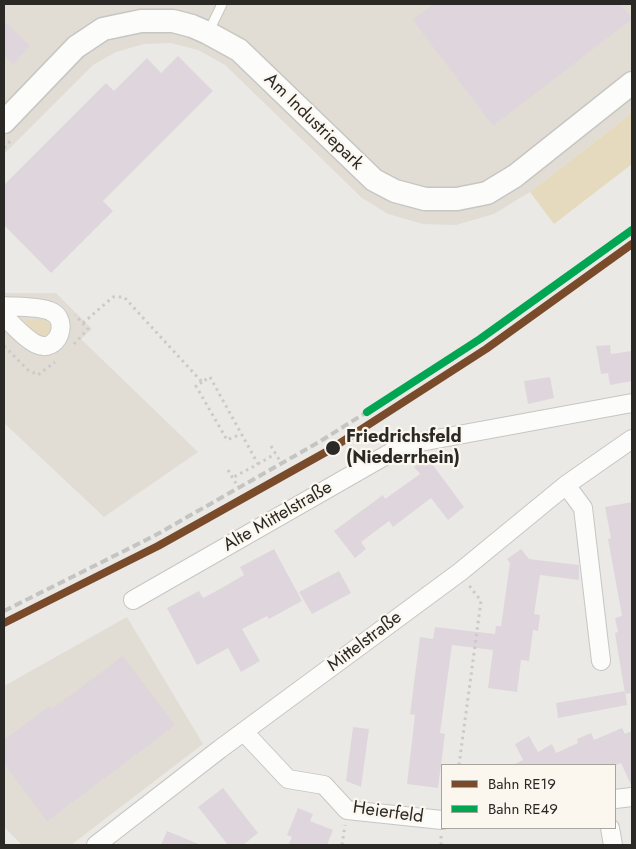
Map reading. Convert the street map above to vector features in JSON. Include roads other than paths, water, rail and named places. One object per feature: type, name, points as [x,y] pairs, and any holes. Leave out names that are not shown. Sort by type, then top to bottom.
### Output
[{"type":"street","name":"Am Industriepark","points":[[4,122],[76,47],[103,29],[141,20],[173,21],[208,33],[239,50],[374,180],[395,191],[425,199],[457,199],[487,194],[515,176],[632,83]]},
{"type":"street","points":[[4,306],[50,310],[58,317],[61,331],[59,337],[54,342],[40,346],[34,343],[4,316]]},
{"type":"street","name":"Alte Mittelstraße","points":[[133,600],[404,445],[632,403]]},
{"type":"street","name":"Mittelstraße","points":[[96,845],[244,732],[460,572],[566,485],[632,438]]},
{"type":"street","points":[[566,485],[583,508],[601,661]]},
{"type":"street","name":"Heierfeld","points":[[244,732],[288,779],[324,785],[346,810],[441,820]]},
{"type":"street","points":[[616,800],[632,797]]},
{"type":"street","points":[[610,829],[614,845]]},
{"type":"lane","points":[[208,33],[222,4]]},
{"type":"railway","points":[[4,611],[154,536],[319,442],[367,412]]},
{"type":"rail line","name":"RE49","points":[[367,412],[480,339],[632,230]]},
{"type":"rail line","name":"RE19","points":[[4,623],[158,546],[326,452],[486,349],[632,244]]},
{"type":"place","name":"Friedrichsfeld (Niederrhein)","points":[[333,448]]}]
